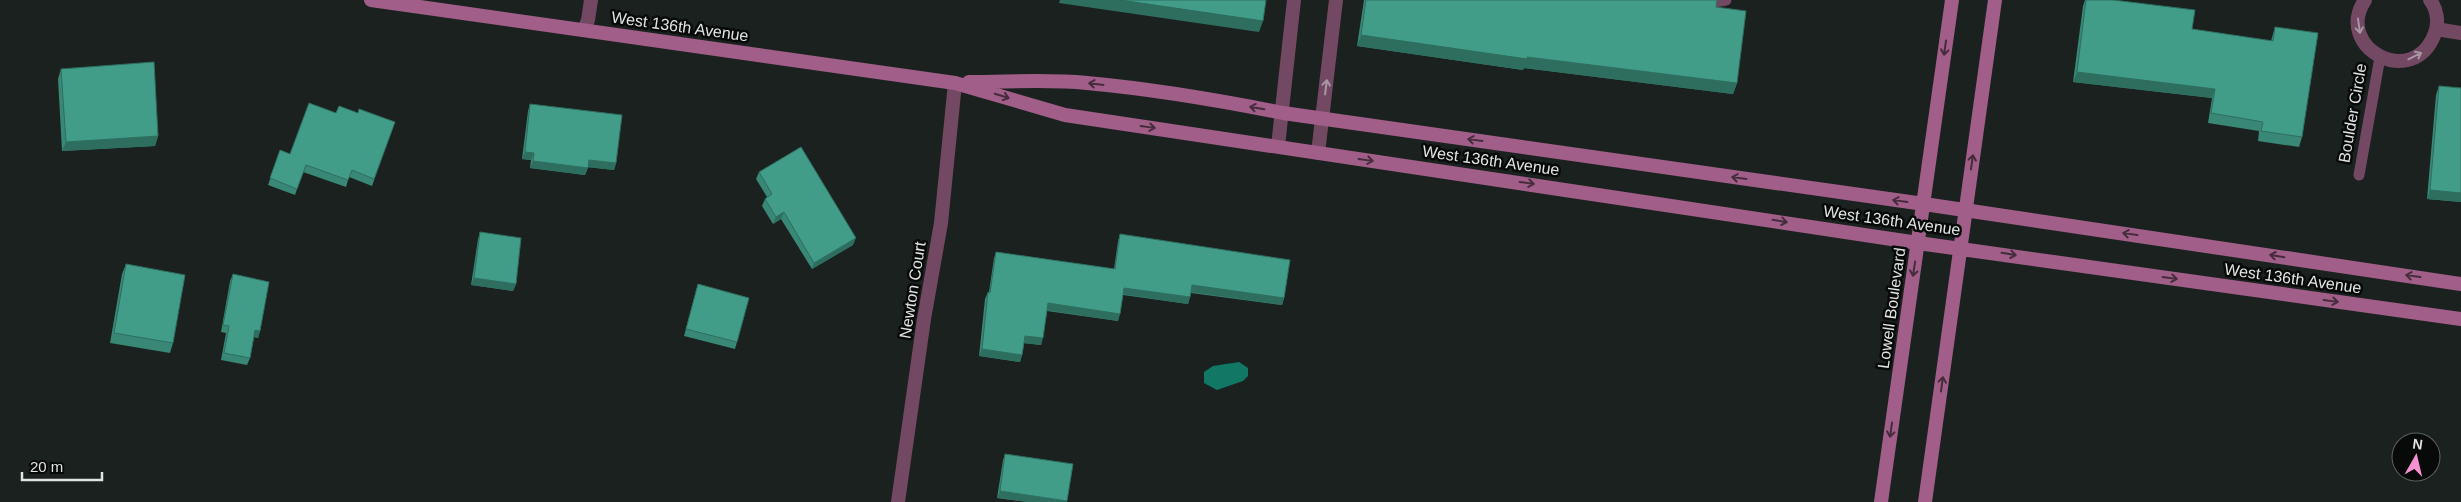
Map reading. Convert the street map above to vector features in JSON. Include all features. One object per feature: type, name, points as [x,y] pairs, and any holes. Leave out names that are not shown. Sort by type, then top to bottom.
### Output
[{"type":"main road","name":"West 136th Avenue","points":[[371,0],[955,83],[1065,115],[1918,243],[2461,319]]},
{"type":"main road","name":"Lowell Boulevard","points":[[1881,502],[1952,0]]},
{"type":"main road","points":[[1925,502],[1995,0]]},
{"type":"main road","name":"West 136th Avenue","points":[[955,83],[1032,80],[1086,82],[1176,94],[1282,113],[1966,210],[2461,284]]},
{"type":"street","points":[[584,30],[588,20],[591,0]]},
{"type":"street","points":[[1278,146],[1294,0]]},
{"type":"street","points":[[1318,153],[1336,0]]},
{"type":"street","points":[[2430,0],[2437,17],[2436,29],[2461,34]]},
{"type":"street","name":"Boulder Circle","points":[[2359,2],[2359,29],[2362,40],[2370,51],[2380,57],[2392,61],[2404,61],[2415,57],[2425,50],[2432,40],[2436,29]]},
{"type":"street","name":"Newton Court","points":[[898,502],[924,320],[941,223],[955,83]]},
{"type":"lane","points":[[1687,3],[1696,4],[1726,0]]},
{"type":"lane","name":"Boulder Circle","points":[[2358,175],[2380,57]]},
{"type":"shaded area","points":[[1239,362],[1248,368],[1248,376],[1243,381],[1217,390],[1204,383],[1204,372],[1213,366]]},
{"type":"building","points":[[1120,0],[1266,0],[1263,21]]},
{"type":"building","points":[[1366,0],[1717,0],[1716,7],[1746,11],[1737,83],[1527,57],[1527,59],[1361,35]]},
{"type":"building","points":[[2086,0],[2113,0],[2195,10],[2192,29],[2273,41],[2275,27],[2318,33],[2302,137],[2261,131],[2263,122],[2211,113],[2215,89],[2077,72]]},
{"type":"building","points":[[154,62],[158,136],[66,142],[61,69]]},
{"type":"building","points":[[2439,86],[2461,88],[2461,193],[2430,190]]},
{"type":"building","points":[[309,103],[336,113],[339,106],[358,113],[359,109],[395,122],[374,179],[352,170],[348,180],[306,165],[297,189],[270,178],[280,150],[290,154]]},
{"type":"building","points":[[530,104],[622,115],[616,163],[589,160],[588,168],[533,161],[534,153],[525,152]]},
{"type":"building","points":[[801,147],[856,238],[814,263],[784,212],[776,217],[765,199],[772,194],[759,172]]},
{"type":"building","points":[[480,232],[521,238],[516,284],[474,278]]},
{"type":"building","points":[[1120,234],[1290,260],[1284,298],[1192,285],[1190,297],[1124,288],[1120,314],[1048,303],[1043,338],[1025,336],[1022,355],[982,349],[988,292],[990,293],[996,252],[1115,269]]},
{"type":"building","points":[[126,264],[185,275],[173,343],[114,333]]},
{"type":"building","points":[[233,274],[269,282],[260,331],[255,330],[250,358],[224,353],[229,326],[223,325]]},
{"type":"building","points":[[698,284],[749,298],[737,342],[686,329]]},
{"type":"building","points":[[1005,454],[1073,464],[1067,501],[1000,491]]}]
